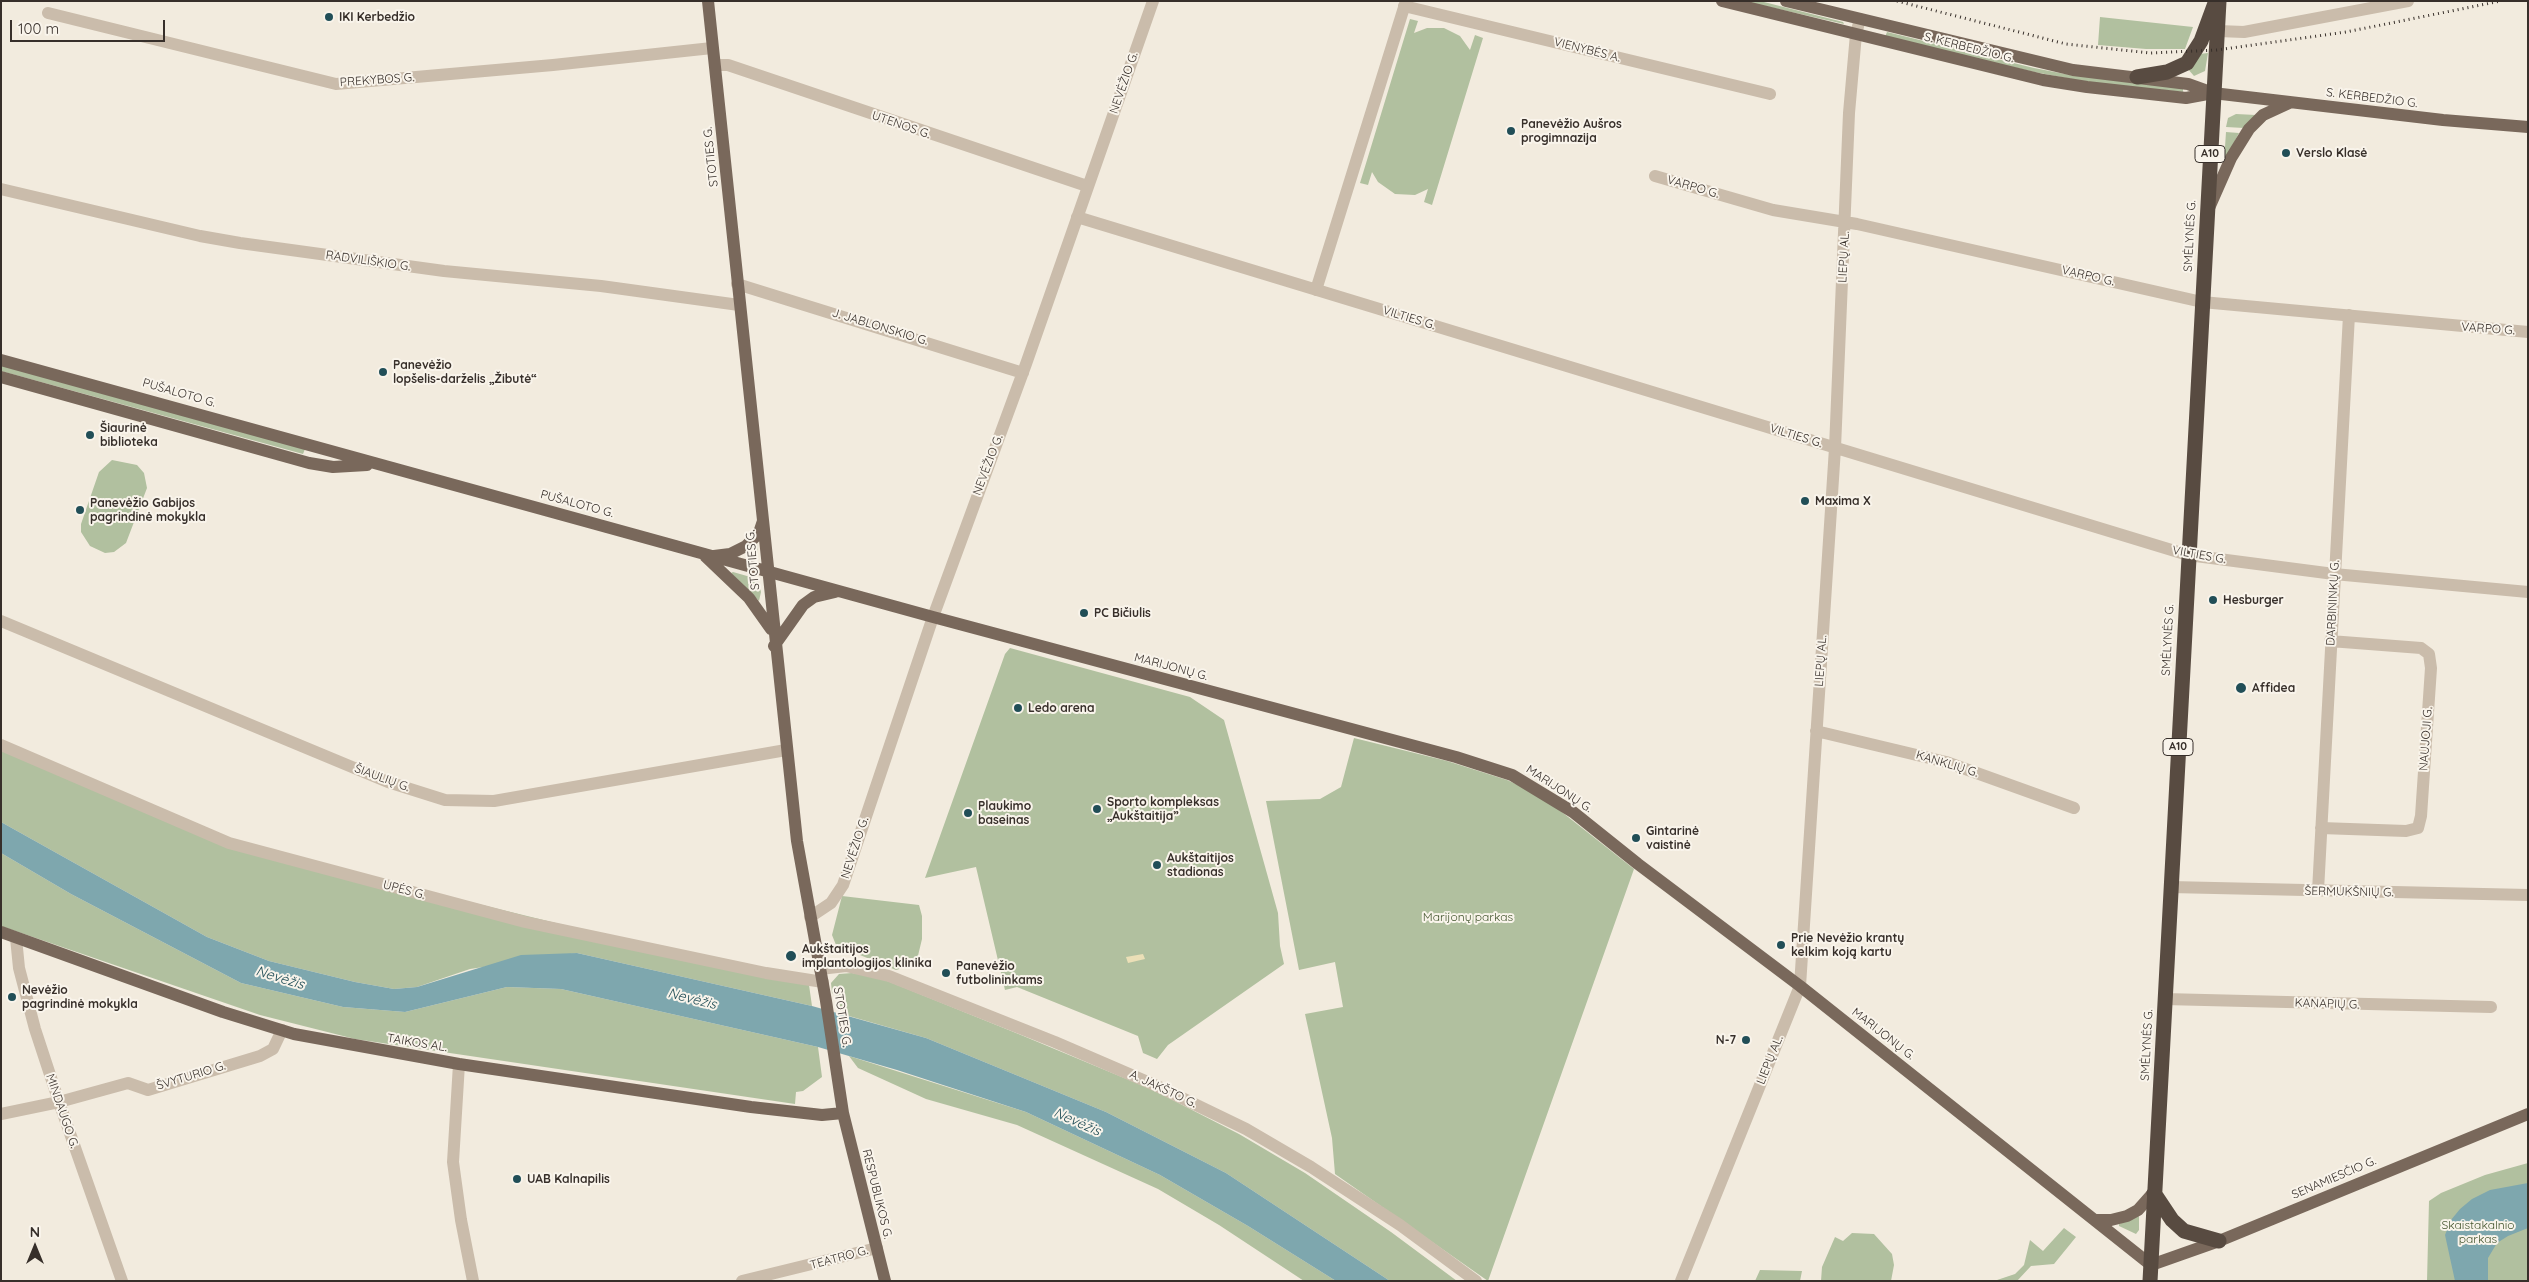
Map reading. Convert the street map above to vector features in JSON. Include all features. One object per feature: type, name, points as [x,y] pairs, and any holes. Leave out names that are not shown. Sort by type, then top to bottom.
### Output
[{"type":"highway","name":"SMĖLYNĖS G.","points":[[2150,1281],[2213,93],[2218,31],[2218,1]]},
{"type":"highway","points":[[2137,77],[2167,72],[2187,63],[2201,41],[2218,1]]},
{"type":"highway","points":[[2154,1192],[2172,1220],[2184,1231],[2219,1241]]},
{"type":"main road","name":"STOTIES G.","points":[[708,1],[763,518],[774,646],[797,841],[826,1001],[843,1113]]},
{"type":"main road","name":"S. KERBEDŽIO G.","points":[[1722,1],[2034,78],[2087,87],[2186,98],[2213,93]]},
{"type":"main road","name":"S. KERBEDŽIO G.","points":[[1786,1],[2073,70],[2188,84],[2213,93],[2443,120],[2528,127]]},
{"type":"main road","points":[[2207,214],[2231,158],[2249,129],[2263,115],[2291,102]]},
{"type":"main road","name":"PUŠALOTO G.","points":[[1,360],[768,572]]},
{"type":"main road","name":"PUŠALOTO G.","points":[[1,377],[309,463],[333,467],[377,464]]},
{"type":"main road","points":[[707,556],[730,554],[746,546],[759,533],[763,518]]},
{"type":"main road","points":[[707,556],[749,598],[773,631]]},
{"type":"main road","name":"MARIJONŲ G.","points":[[768,572],[933,618],[1456,756],[1512,775],[1573,812],[1638,864],[1800,986],[2097,1220],[2151,1265]]},
{"type":"main road","points":[[774,646],[803,605],[824,594],[839,592]]},
{"type":"main road","name":"TAIKOS AL.","points":[[1,932],[282,1030],[362,1048],[757,1107],[822,1115],[843,1113]]},
{"type":"main road","name":"RESPUBLIKOS G.","points":[[843,1113],[885,1281]]},
{"type":"main road","name":"SENAMIESČIO G.","points":[[2151,1265],[2219,1241],[2528,1114]]},
{"type":"main road","points":[[2097,1220],[2111,1220],[2127,1216],[2138,1210],[2154,1192]]},
{"type":"street","name":"NEVĖŽIO G.","points":[[810,917],[831,903],[841,892],[933,618],[1022,373],[1152,1]]},
{"type":"street","points":[[2218,31],[2244,32],[2408,1]]},
{"type":"street","name":"VIENYBĖS A.","points":[[1316,290],[1405,4],[1770,94]]},
{"type":"street","name":"PREKYBOS G.","points":[[48,13],[336,84],[553,65],[712,48]]},
{"type":"street","name":"LIEPŲ AL.","points":[[1680,1281],[1800,986],[1835,448],[1846,222],[1849,112],[1856,34],[1860,19]]},
{"type":"street","name":"UTENOS G.","points":[[714,65],[728,65],[1088,186]]},
{"type":"street","name":"VARPO G.","points":[[1655,176],[1774,210],[1846,222],[2202,302],[2528,332]]},
{"type":"street","name":"RADVILIŠKIO G.","points":[[1,189],[200,236],[240,243],[434,270],[601,286],[740,304]]},
{"type":"street","name":"VILTIES G.","points":[[1077,217],[2188,555],[2334,574],[2528,592]]},
{"type":"street","name":"J. JABLONSKIO G.","points":[[737,284],[1022,373]]},
{"type":"street","name":"DARBININKŲ G.","points":[[2318,891],[2330,640],[2349,315]]},
{"type":"street","name":"ŠIAULIŲ G.","points":[[1,621],[388,782],[445,800],[498,800],[786,750]]},
{"type":"street","name":"NAUJOJI G.","points":[[2321,828],[2406,831],[2418,828],[2421,816],[2431,668],[2429,654],[2421,648],[2330,640]]},
{"type":"street","name":"KANKLIŲ G.","points":[[1816,731],[1946,762],[2074,808]]},
{"type":"street","name":"UPĖS G.","points":[[1,746],[229,843],[524,922],[766,973],[821,975]]},
{"type":"street","name":"ŠERMUKŠNIŲ G.","points":[[2170,887],[2528,895]]},
{"type":"street","name":"MINDAUGO G.","points":[[16,938],[19,968],[59,1102],[122,1281]]},
{"type":"street","name":"A. JAKŠTO G.","points":[[821,975],[846,966],[889,976],[1056,1042],[1157,1086],[1246,1129],[1312,1167],[1400,1224],[1476,1281]]},
{"type":"street","name":"KANAPIŲ G.","points":[[2164,999],[2491,1007]]},
{"type":"street","name":"ŠVYTURIO G.","points":[[1,1114],[59,1102],[128,1083],[148,1090],[260,1056],[273,1049],[282,1030]]},
{"type":"street","points":[[460,1064],[453,1162],[461,1220],[474,1281]]},
{"type":"street","name":"TEATRO G.","points":[[742,1281],[877,1248]]},
{"type":"green space","points":[[1743,1],[1760,1],[1843,22],[1844,24]]},
{"type":"green space","points":[[2100,17],[2193,27],[2185,49],[2146,49],[2098,45]]},
{"type":"green space","points":[[1410,19],[1418,21],[1414,33],[1427,28],[1444,28],[1460,36],[1470,50],[1475,35],[1483,38],[1432,205],[1424,202],[1428,189],[1415,195],[1395,194],[1378,182],[1372,172],[1368,185],[1360,183]]},
{"type":"green space","points":[[1887,32],[2034,68],[2065,74],[2183,88],[2183,92],[2093,83],[2034,72],[1885,37]]},
{"type":"green space","points":[[2208,53],[2205,71],[2194,76],[2187,68],[2199,54]]},
{"type":"green space","points":[[2236,114],[2256,115],[2244,128],[2226,127],[2228,118]]},
{"type":"green space","points":[[2226,132],[2239,133],[2224,162]]},
{"type":"green space","points":[[1,364],[305,449],[303,454],[1,371]]},
{"type":"green space","points":[[112,460],[137,465],[144,473],[147,488],[126,543],[114,552],[105,553],[90,546],[81,532],[81,524],[99,472]]},
{"type":"green space","points":[[757,543],[758,556],[748,558],[746,554]]},
{"type":"green space","points":[[733,572],[758,581],[761,592],[759,601],[731,573]]},
{"type":"green space","name":"Sporto kompleksas „Aukštaitija”","points":[[1010,648],[1190,697],[1224,720],[1278,913],[1280,946],[1284,964],[1168,1045],[1157,1059],[1143,1053],[1138,1036],[1017,987],[1005,990],[976,867],[925,878],[1005,654]]},
{"type":"green space","name":"Marijonų parkas","points":[[1354,738],[1447,761],[1507,780],[1531,791],[1558,809],[1634,869],[1488,1281],[1335,1174],[1332,1138],[1305,1014],[1343,1007],[1335,962],[1299,970],[1266,801],[1320,799],[1341,787]]},
{"type":"green space","points":[[1,745],[229,843],[809,985],[812,1006],[577,953],[470,969],[417,987],[394,989],[355,982],[269,961],[207,937],[1,822]]},
{"type":"green space","points":[[1,853],[71,894],[241,983],[343,1007],[405,1012],[507,987],[561,989],[818,1047],[822,1077],[803,1091],[796,1092],[795,1104],[355,1039],[260,1015],[1,926]]},
{"type":"green space","points":[[842,896],[919,905],[922,916],[922,939],[916,964],[896,970],[836,945],[832,935]]},
{"type":"green space","points":[[852,973],[880,978],[1153,1090],[1239,1134],[1305,1173],[1391,1232],[1457,1281],[1390,1281],[1226,1173],[1106,1112],[926,1038],[842,1014],[838,997],[832,993],[831,983],[839,974]]},
{"type":"green space","points":[[849,1056],[1026,1112],[1160,1175],[1248,1226],[1336,1281],[1304,1281],[1219,1225],[1158,1189],[1017,1125],[926,1099],[858,1068]]},
{"type":"green space","name":"Skaistakalnio parkas","points":[[2528,1163],[2528,1281],[2427,1281],[2429,1201],[2441,1193],[2485,1175]]},
{"type":"green space","points":[[2139,1216],[2139,1230],[2136,1234],[2119,1226],[2119,1224]]},
{"type":"green space","points":[[2064,1228],[2076,1237],[2054,1264],[2031,1266],[2017,1281],[1997,1280],[2015,1274],[2024,1265],[2030,1240],[2043,1251]]},
{"type":"green space","points":[[1852,1233],[1874,1234],[1892,1254],[1894,1265],[1891,1281],[1821,1281],[1822,1267],[1835,1237],[1843,1241]]},
{"type":"green space","points":[[1760,1270],[1802,1271],[1800,1281],[1755,1281]]},
{"type":"sand","points":[[1143,954],[1145,959],[1128,963],[1126,957]]},
{"type":"water","name":"Nevėžis","points":[[1,822],[207,937],[269,961],[355,982],[394,989],[417,987],[521,955],[577,953],[812,1006],[926,1038],[1106,1112],[1226,1173],[1390,1281],[1336,1281],[1248,1226],[1160,1175],[1026,1112],[897,1070],[818,1047],[561,989],[507,987],[405,1012],[343,1007],[241,983],[71,894],[1,853]]},
{"type":"water","points":[[2528,1183],[2528,1228],[2508,1236],[2497,1243],[2488,1258],[2488,1281],[2455,1281],[2445,1235],[2451,1220],[2472,1199],[2490,1190]]},
{"type":"railway","points":[[1897,1],[2066,44],[2150,53],[2217,50],[2346,32],[2501,1]]},
{"type":"place","name":"IKI Kerbedžio","points":[[329,17]]},
{"type":"place","name":"Panevėžio Aušros progimnazija","points":[[1511,131]]},
{"type":"place","name":"Verslo Klasė","points":[[2286,153]]},
{"type":"place","name":"Panevėžio lopšelis-darželis „Žibutė“","points":[[383,372]]},
{"type":"place","name":"Šiaurinė biblioteka","points":[[90,435]]},
{"type":"place","name":"Maxima X","points":[[1805,501]]},
{"type":"place","name":"Panevėžio Gabijos pagrindinė mokykla","points":[[80,510]]},
{"type":"place","name":"Hesburger","points":[[2213,600]]},
{"type":"place","name":"PC Bičiulis","points":[[1084,613]]},
{"type":"place","name":"Affidea","points":[[2241,688]]},
{"type":"place","name":"Ledo arena","points":[[1018,708]]},
{"type":"place","name":"Sporto kompleksas „Aukštaitija”","points":[[1097,809]]},
{"type":"place","name":"Plaukimo baseinas","points":[[968,813]]},
{"type":"place","name":"Gintarinė vaistinė","points":[[1636,838]]},
{"type":"place","name":"Aukštaitijos stadionas","points":[[1157,865]]},
{"type":"place","name":"Prie Nevėžio krantų kelkim koją kartu","points":[[1781,945]]},
{"type":"place","name":"Aukštaitijos implantologijos klinika","points":[[791,956]]},
{"type":"place","name":"Panevėžio futbolininkams","points":[[946,973]]},
{"type":"place","name":"Nevėžio pagrindinė mokykla","points":[[12,997]]},
{"type":"place","name":"N-7","points":[[1746,1040]]},
{"type":"place","name":"UAB Kalnapilis","points":[[517,1179]]}]
